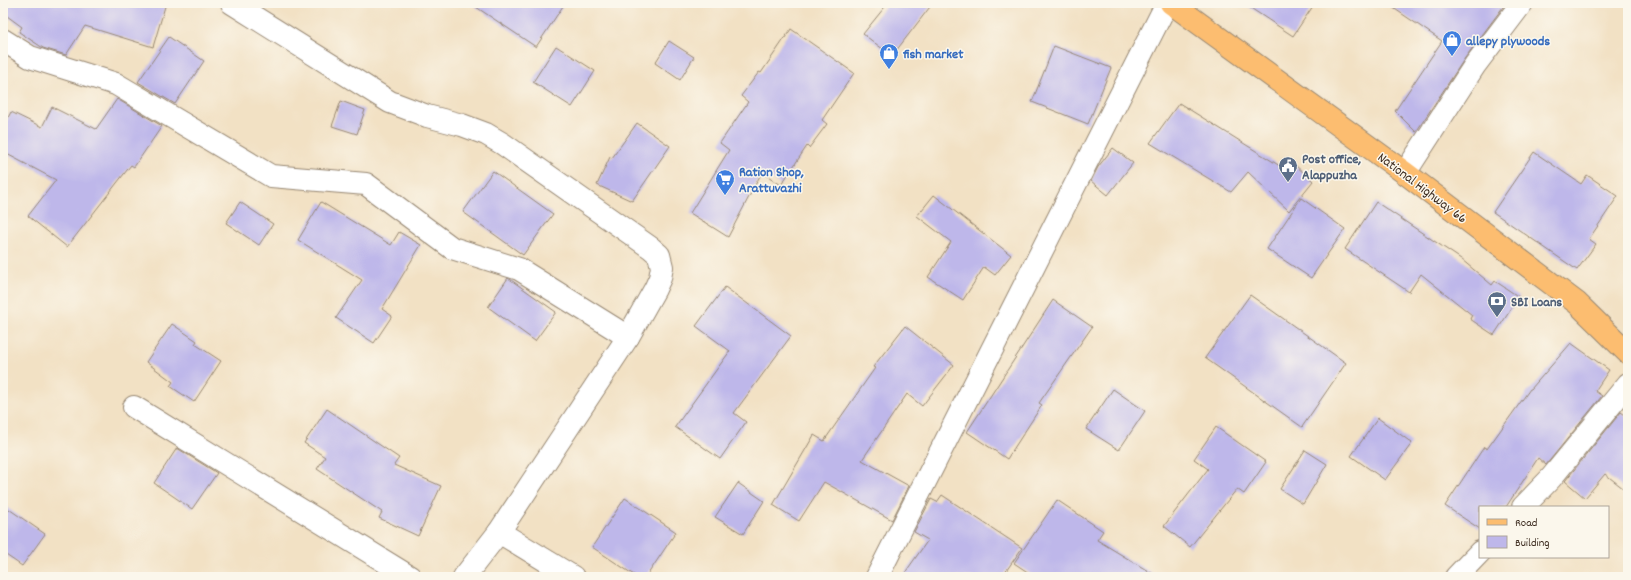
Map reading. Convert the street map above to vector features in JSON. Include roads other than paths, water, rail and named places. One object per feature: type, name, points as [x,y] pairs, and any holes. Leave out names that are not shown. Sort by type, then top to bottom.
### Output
[{"type":"main road","name":"National Highway 66","points":[[1171,3],[1405,173],[1577,303],[1628,353]]},
{"type":"street","points":[[232,3],[390,102],[427,116],[462,125],[486,134],[503,144],[659,255],[662,267],[660,278],[628,337],[499,532],[464,577]]},
{"type":"street","points":[[877,577],[1167,3]]},
{"type":"street","points":[[1405,173],[1475,65],[1522,3]]},
{"type":"street","points":[[3,40],[30,57],[116,84],[272,176],[366,184],[452,248],[519,268],[628,337]]},
{"type":"street","points":[[1524,506],[1551,478],[1628,384]]},
{"type":"street","points":[[134,407],[410,577]]},
{"type":"street","points":[[499,532],[573,577]]},
{"type":"street","points":[[1456,577],[1479,553]]},
{"type":"place","name":"allepy plywoods","points":[[1452,57]]},
{"type":"place","name":"fish market","points":[[889,70]]},
{"type":"place","name":"Post office, Alappuzha","points":[[1288,183]]},
{"type":"place","name":"Ration Shop, Arattuvazhi","points":[[725,196]]},
{"type":"place","name":"SBI Loans","points":[[1497,318]]}]
